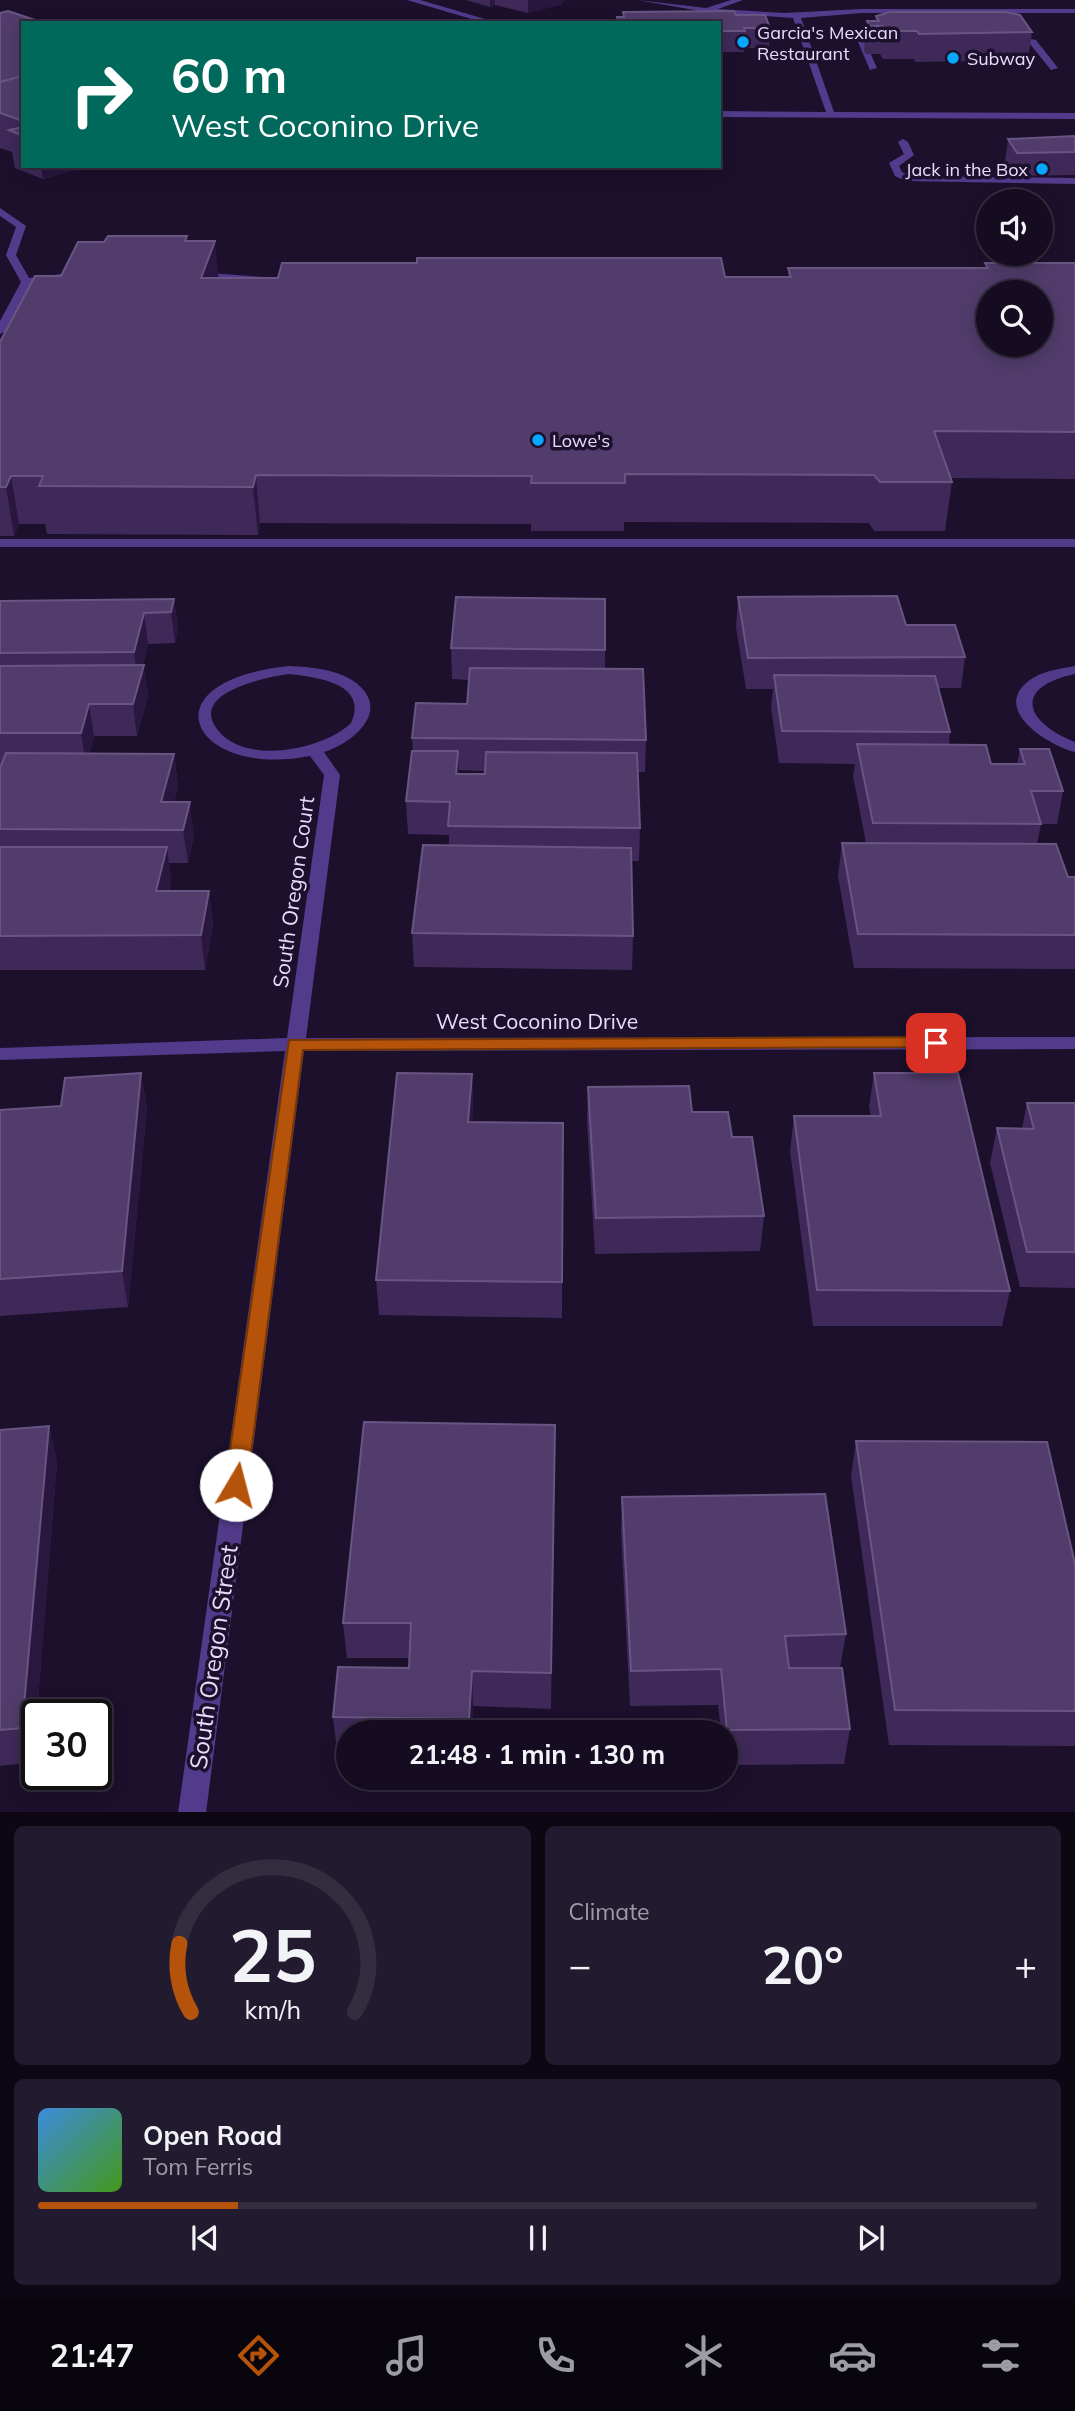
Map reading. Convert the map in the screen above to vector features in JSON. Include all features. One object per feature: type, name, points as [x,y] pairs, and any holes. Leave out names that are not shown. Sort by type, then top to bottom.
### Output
[{"type":"street","points":[[411,0],[488,21]]},
{"type":"street","points":[[641,0],[752,15],[835,15],[862,11],[1075,11]]},
{"type":"street","points":[[706,10],[739,0]]},
{"type":"street","points":[[796,15],[831,115]]},
{"type":"street","points":[[835,15],[861,20],[1075,20]]},
{"type":"street","points":[[873,68],[862,42],[872,37],[901,36]]},
{"type":"street","points":[[995,36],[1024,38],[1034,42],[1054,68]]},
{"type":"street","points":[[721,114],[1075,116]]},
{"type":"street","points":[[903,142],[909,155],[894,163],[894,168],[899,176],[909,179],[1075,181]]},
{"type":"street","points":[[0,211],[21,226],[11,255],[26,282]]},
{"type":"street","points":[[26,282],[77,274],[103,274]]},
{"type":"street","points":[[182,274],[276,281]]},
{"type":"street","points":[[0,331],[26,282]]},
{"type":"street","points":[[0,543],[1075,543]]},
{"type":"street","points":[[289,670],[333,677],[351,686],[362,699],[363,713],[355,728],[338,741],[314,750],[287,755],[258,754],[234,748],[215,738],[206,724],[204,712],[212,699],[225,687],[254,675],[289,670]]},
{"type":"street","points":[[1075,670],[1043,677],[1030,686],[1024,697],[1025,710],[1032,723],[1048,735],[1075,747]]},
{"type":"street","name":"South Oregon Court","points":[[296,1045],[332,775],[314,750]]},
{"type":"street","name":"West Coconino Drive","points":[[0,1054],[60,1050],[296,1045],[1075,1043]]},
{"type":"street","name":"South Oregon Street","points":[[192,1812],[296,1045]]},
{"type":"building","points":[[8,11],[38,21],[21,21],[21,77],[0,82],[0,13]]},
{"type":"building","points":[[734,11],[736,15],[765,15],[770,28],[721,31],[721,21],[618,21],[617,17],[624,17],[623,12]]},
{"type":"building","points":[[890,12],[1006,12],[1020,15],[1032,32],[919,34],[917,31],[886,31],[883,26],[869,26],[867,21],[879,21],[876,16]]},
{"type":"building","points":[[21,77],[21,120],[0,113],[0,82]]},
{"type":"building","points":[[21,127],[21,135],[9,130]]},
{"type":"building","points":[[1075,136],[1075,152],[1017,153],[1008,139]]},
{"type":"building","name":"Lowe's","points":[[108,236],[187,236],[185,241],[215,241],[201,278],[278,278],[282,263],[417,263],[417,258],[721,258],[725,277],[791,277],[788,268],[988,268],[987,266],[1053,266],[1053,263],[1075,263],[1075,432],[934,431],[952,482],[880,482],[874,475],[625,474],[625,483],[531,483],[532,476],[256,475],[253,487],[39,486],[43,476],[11,476],[6,487],[0,487],[0,342],[35,276],[61,276],[78,242],[104,242]]},
{"type":"building","points":[[897,596],[906,625],[955,625],[965,657],[748,658],[738,597]]},
{"type":"building","points":[[456,597],[605,599],[605,650],[451,648]]},
{"type":"building","points":[[174,599],[171,612],[144,613],[134,652],[0,653],[0,601]]},
{"type":"building","points":[[144,665],[133,704],[89,704],[81,733],[0,733],[0,666]]},
{"type":"building","points":[[470,668],[643,669],[646,740],[412,738],[416,703],[467,704]]},
{"type":"building","points":[[774,675],[935,676],[950,732],[782,731]]},
{"type":"building","points":[[857,744],[986,745],[991,764],[1025,764],[1020,749],[1049,749],[1063,791],[1031,791],[1041,824],[873,823]]},
{"type":"building","points":[[412,751],[458,751],[456,774],[485,774],[486,752],[637,753],[640,828],[448,826],[450,802],[406,801]]},
{"type":"building","points":[[6,753],[174,754],[161,802],[190,802],[183,830],[0,829],[0,768]]},
{"type":"building","points":[[842,843],[1056,844],[1068,877],[1075,877],[1075,935],[858,934]]},
{"type":"building","points":[[423,845],[631,848],[633,936],[412,933]]},
{"type":"building","points":[[0,847],[167,847],[156,891],[209,891],[201,935],[0,936]]},
{"type":"building","points":[[141,1073],[122,1271],[0,1279],[0,1110],[61,1106],[65,1078]]},
{"type":"building","points":[[397,1073],[472,1074],[468,1122],[563,1123],[562,1282],[376,1280]]},
{"type":"building","points":[[874,1073],[958,1073],[1010,1291],[817,1290],[794,1116],[881,1116]]},
{"type":"building","points":[[689,1086],[692,1112],[728,1112],[732,1137],[752,1137],[764,1216],[596,1218],[588,1087]]},
{"type":"building","points":[[1027,1103],[1075,1103],[1075,1252],[1027,1252],[997,1128],[1034,1129]]},
{"type":"building","points":[[364,1422],[555,1425],[551,1673],[472,1671],[469,1719],[333,1717],[338,1667],[409,1668],[411,1623],[343,1623]]},
{"type":"building","points":[[49,1426],[25,1699],[21,1699],[21,1728],[0,1730],[0,1430]]},
{"type":"building","points":[[856,1441],[1047,1442],[1075,1564],[1075,1711],[895,1710]]},
{"type":"building","points":[[825,1494],[846,1634],[785,1636],[789,1668],[842,1668],[850,1729],[738,1730],[738,1720],[726,1720],[721,1669],[631,1671],[622,1497]]},
{"type":"place","name":"Garcia's Mexican Restaurant","points":[[743,42]]},
{"type":"place","name":"Subway","points":[[953,58]]},
{"type":"place","name":"Jack in the Box","points":[[1042,169]]},
{"type":"place","name":"Lowe's","points":[[538,440]]},
{"type":"route","points":[[236,1485],[296,1045],[936,1043]]}]
